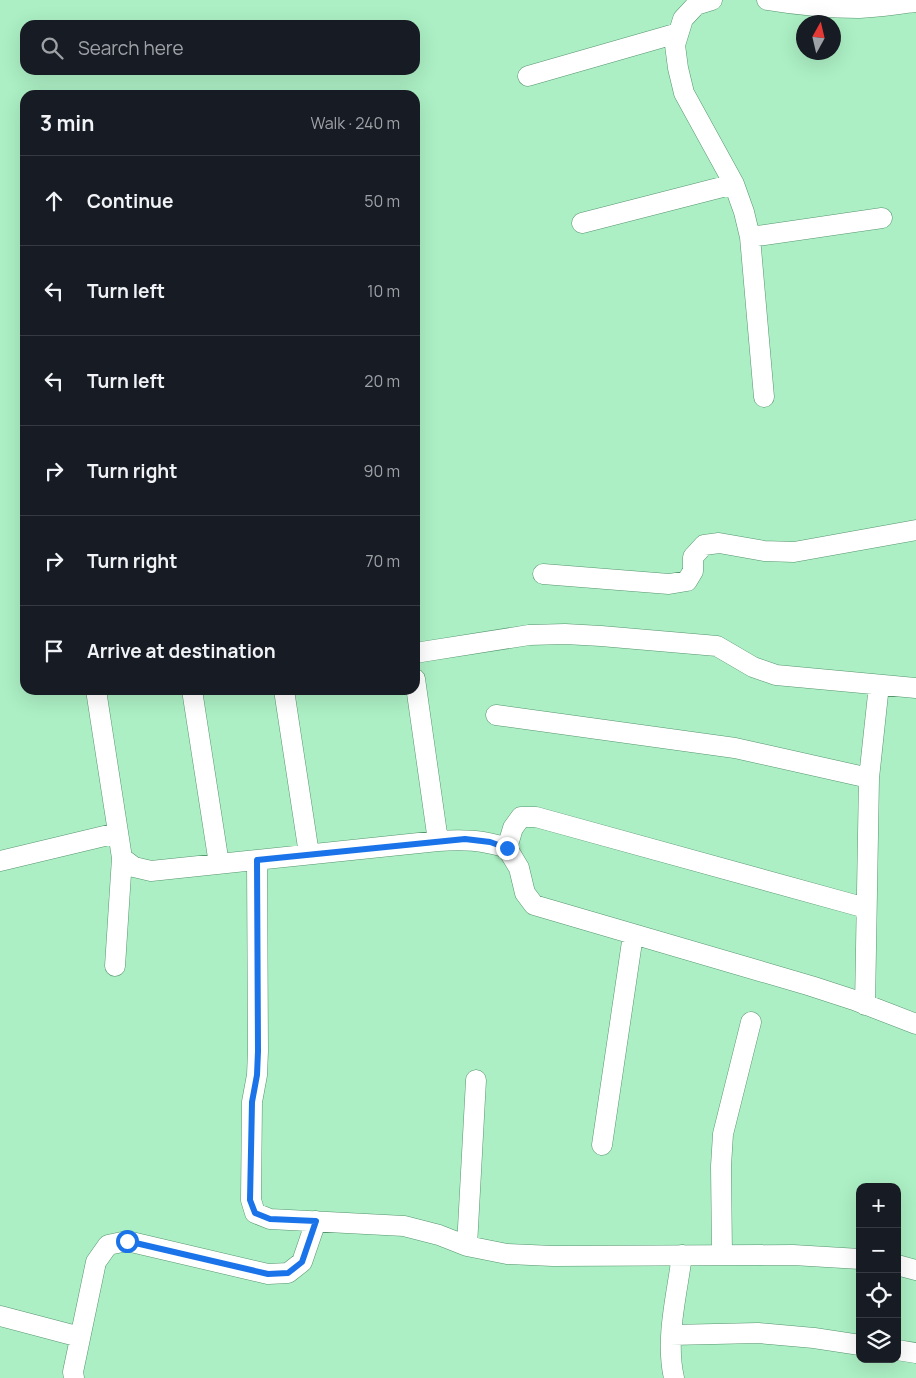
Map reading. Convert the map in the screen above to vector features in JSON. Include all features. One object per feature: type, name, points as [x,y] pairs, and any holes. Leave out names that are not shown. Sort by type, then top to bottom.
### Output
[{"type":"street","points":[[766,0],[802,6],[833,8],[861,8],[916,2]]},
{"type":"street","points":[[701,2],[683,19],[678,33],[675,45],[678,68],[684,93],[734,184],[744,212],[750,237],[764,397]]},
{"type":"street","points":[[528,76],[678,33]]},
{"type":"street","points":[[582,223],[734,184]]},
{"type":"street","points":[[750,237],[882,218]]},
{"type":"street","points":[[543,574],[669,584],[687,581],[693,571],[693,557],[704,545],[719,543],[764,550],[794,552],[916,530]]},
{"type":"street","points":[[420,652],[529,635],[565,634],[694,642],[717,646],[753,667],[776,674],[916,688]]},
{"type":"street","points":[[865,1005],[869,778],[879,685]]},
{"type":"street","points":[[97,695],[122,858],[115,966]]},
{"type":"street","points":[[193,695],[219,864]]},
{"type":"street","points":[[285,695],[309,854]]},
{"type":"street","points":[[417,695],[438,841]]},
{"type":"street","points":[[496,715],[735,748],[869,778]]},
{"type":"street","points":[[507,848],[513,828],[521,817],[536,816],[866,908]]},
{"type":"street","points":[[0,861],[117,833]]},
{"type":"street","points":[[122,858],[134,867],[151,871],[438,841],[465,839],[490,842],[507,848],[519,868],[525,893],[534,905],[775,975],[916,1024]]},
{"type":"street","points":[[257,860],[258,1051],[257,1075],[252,1102],[250,1200],[255,1213],[270,1219],[404,1226],[439,1235],[467,1246],[507,1254],[554,1256],[793,1255],[856,1259]]},
{"type":"street","points":[[602,1145],[634,935]]},
{"type":"street","points":[[722,1255],[721,1166],[723,1134],[751,1022]]},
{"type":"street","points":[[467,1246],[476,1080]]},
{"type":"street","points":[[74,1378],[73,1372],[96,1262],[108,1245],[127,1241],[268,1274],[288,1273],[302,1262],[316,1221]]},
{"type":"street","points":[[674,1378],[671,1362],[672,1335],[682,1255]]},
{"type":"street","points":[[901,1266],[916,1270]]},
{"type":"street","points":[[0,1316],[80,1337]]},
{"type":"street","points":[[672,1335],[758,1333],[856,1344]]},
{"type":"street","points":[[901,1351],[916,1353]]},
{"type":"route","points":[[127,1241],[155,1246],[268,1274],[288,1273],[302,1262],[316,1221],[270,1219],[255,1213],[250,1200],[252,1102],[257,1075],[258,1051],[257,860],[465,839],[490,842],[507,848]]}]
